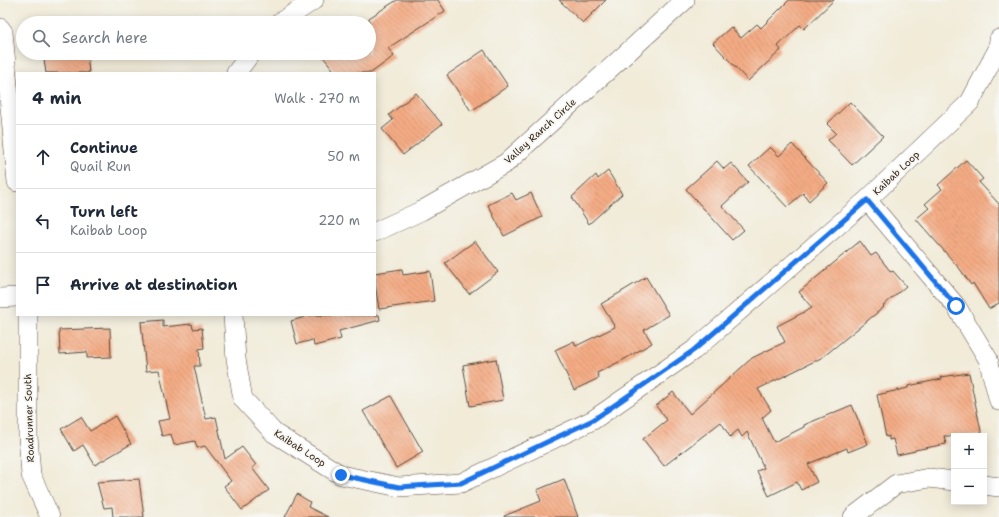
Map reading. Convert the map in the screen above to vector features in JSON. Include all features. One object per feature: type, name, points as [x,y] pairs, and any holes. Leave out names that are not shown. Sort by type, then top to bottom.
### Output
[{"type":"street","points":[[290,16],[314,0]]},
{"type":"street","name":"Valley Ranch Circle","points":[[376,232],[421,211],[506,163],[685,0]]},
{"type":"street","points":[[0,28],[3,32],[16,171]]},
{"type":"street","name":"Kaibab Loop","points":[[233,316],[236,359],[243,399],[274,433],[341,475],[399,487],[461,483],[593,420],[694,350],[867,200],[970,102],[998,49],[999,40]]},
{"type":"street","points":[[237,72],[246,60]]},
{"type":"street","points":[[867,200],[956,306],[988,358],[999,401]]},
{"type":"street","points":[[0,298],[16,297]]},
{"type":"street","name":"Roadrunner South","points":[[28,316],[28,437],[32,475],[50,517]]},
{"type":"street","points":[[854,517],[896,484],[929,478],[951,481]]},
{"type":"street","points":[[987,485],[999,487]]},
{"type":"building","points":[[397,0],[438,0],[445,11],[388,48],[394,56],[372,72],[335,72],[326,60],[376,60],[376,16],[372,16]]},
{"type":"building","points":[[559,0],[606,0],[583,23]]},
{"type":"building","points":[[789,0],[834,0],[804,29],[800,25],[778,46],[781,50],[748,81],[713,43],[731,27],[741,38],[757,24],[761,28]]},
{"type":"building","points":[[484,50],[508,86],[471,111],[447,75]]},
{"type":"building","points":[[44,60],[88,60],[89,72],[46,72]]},
{"type":"building","points":[[416,93],[442,124],[403,155],[382,129],[393,120],[389,115]]},
{"type":"building","points":[[850,102],[883,136],[852,165],[828,140],[836,133],[827,124]]},
{"type":"building","points":[[792,144],[828,183],[809,201],[803,193],[787,207],[749,166],[770,147],[779,156]]},
{"type":"building","points":[[966,160],[983,179],[979,182],[999,204],[999,303],[989,309],[973,283],[971,285],[960,269],[916,219],[929,208],[925,204],[942,189],[938,185]]},
{"type":"building","points":[[717,161],[724,169],[731,163],[748,182],[722,206],[744,230],[732,240],[686,189]]},
{"type":"building","points":[[608,171],[622,194],[589,224],[572,197],[596,175],[598,179]]},
{"type":"building","points":[[512,193],[516,200],[531,193],[542,217],[504,236],[488,205]]},
{"type":"building","points":[[475,241],[498,272],[469,294],[445,263]]},
{"type":"building","points":[[860,241],[871,256],[876,253],[891,272],[893,271],[906,286],[883,306],[884,307],[823,357],[758,389],[771,410],[762,418],[774,442],[804,427],[804,425],[852,405],[868,444],[848,452],[847,448],[808,464],[817,482],[801,490],[797,482],[769,496],[757,471],[764,468],[747,432],[742,437],[738,430],[730,437],[721,422],[664,466],[643,439],[667,420],[656,406],[673,392],[690,414],[752,358],[785,342],[777,326],[812,308],[799,292]]},
{"type":"building","points":[[402,269],[403,275],[430,271],[434,301],[379,309],[376,290],[376,273]]},
{"type":"building","points":[[646,277],[669,315],[644,330],[652,343],[597,373],[599,378],[574,390],[555,350],[574,341],[576,346],[615,327],[601,304]]},
{"type":"building","points":[[379,315],[380,320],[339,331],[341,339],[314,346],[313,340],[297,344],[291,321],[305,317]]},
{"type":"building","points":[[163,320],[163,327],[192,324],[193,329],[202,328],[204,348],[199,349],[200,366],[194,366],[206,419],[216,417],[225,459],[242,447],[256,465],[252,468],[269,490],[242,510],[224,486],[231,481],[205,446],[197,448],[195,441],[174,445],[171,434],[162,436],[158,421],[170,419],[159,370],[146,371],[141,322]]},
{"type":"building","points":[[110,328],[111,357],[87,358],[87,352],[60,354],[59,330]]},
{"type":"building","points":[[496,359],[503,400],[470,406],[463,365]]},
{"type":"building","points":[[969,373],[981,433],[951,433],[951,436],[944,436],[946,444],[897,455],[893,439],[889,440],[889,436],[886,437],[877,395],[908,388],[908,386],[942,379],[941,377]]},
{"type":"building","points":[[391,396],[423,452],[396,468],[363,411]]},
{"type":"building","points":[[115,416],[131,444],[95,465],[83,445],[74,451],[61,429],[81,417],[90,431]]},
{"type":"building","points":[[139,479],[144,517],[113,517],[112,507],[104,508],[97,482]]},
{"type":"building","points":[[564,479],[578,517],[504,517],[541,501],[537,490]]},
{"type":"building","points":[[297,494],[310,502],[308,507],[328,517],[285,517]]},
{"type":"route","points":[[341,475],[399,487],[461,483],[593,420],[694,350],[867,200],[956,306]]}]
